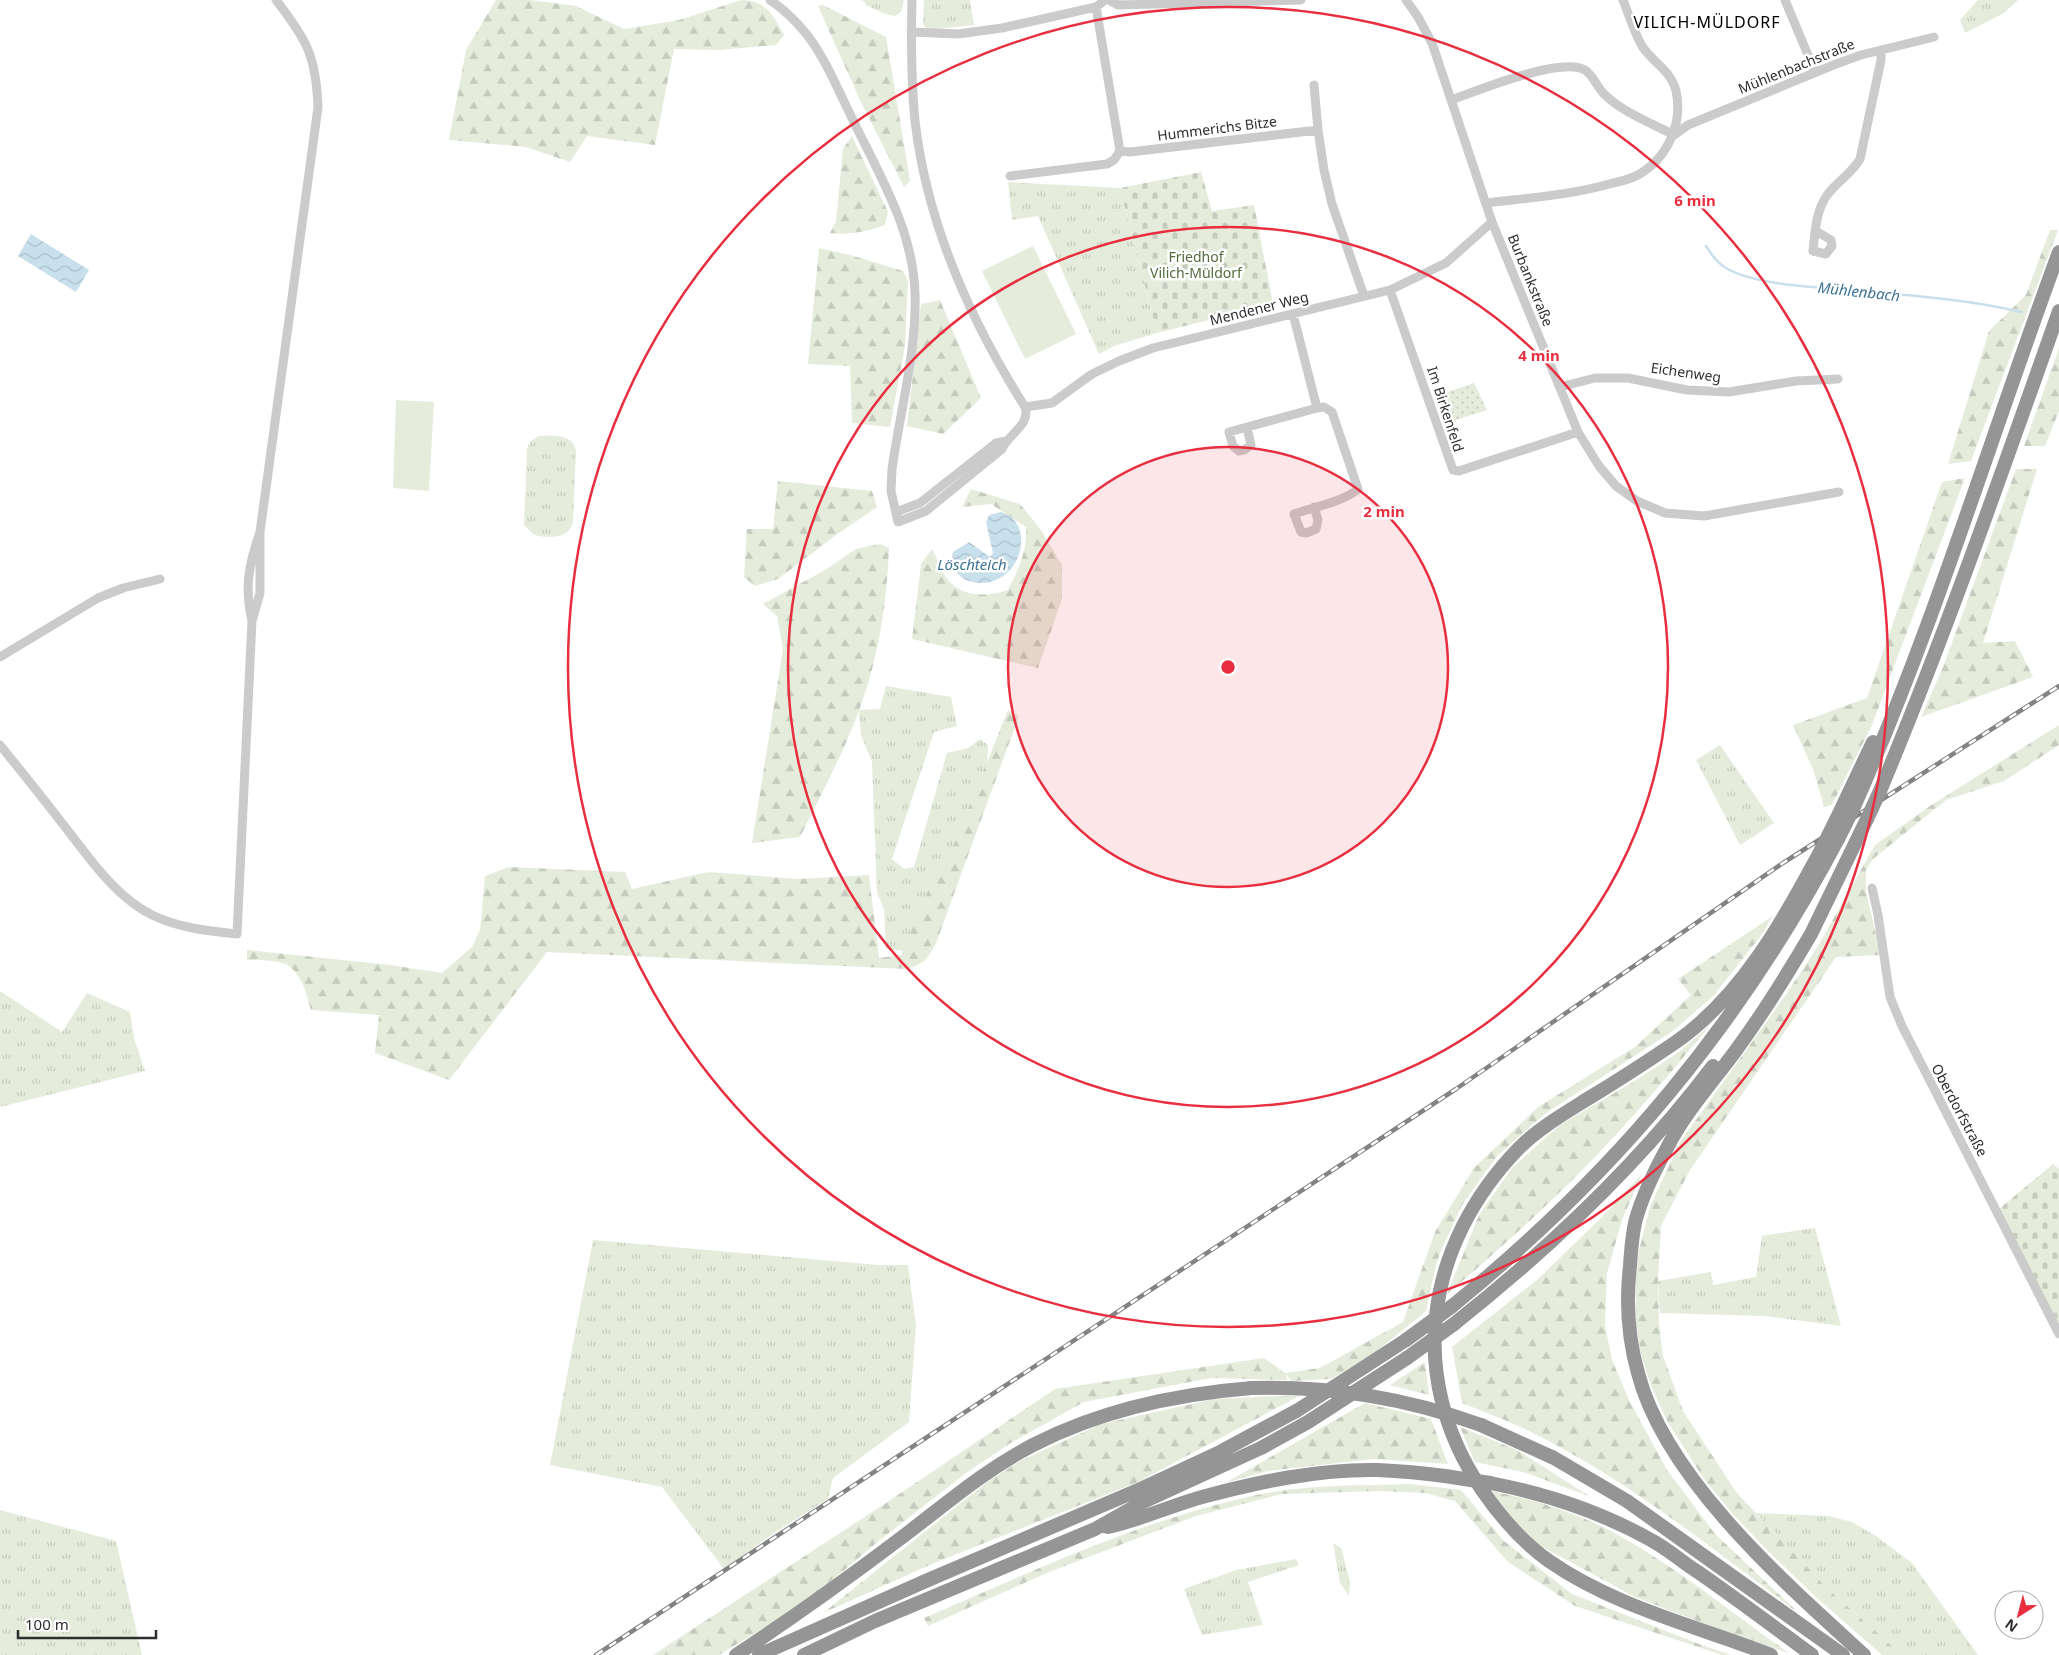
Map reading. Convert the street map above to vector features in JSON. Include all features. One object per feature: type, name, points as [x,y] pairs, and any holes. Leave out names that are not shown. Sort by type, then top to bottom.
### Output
[{"type":"highway","points":[[1771,1655],[1610,1595],[1547,1559],[1520,1537],[1494,1508],[1465,1465],[1450,1431],[1440,1396],[1433,1332],[1436,1304],[1449,1256],[1471,1212],[1497,1173],[1521,1146],[1549,1123],[1679,1040],[1708,1015],[1743,977],[1795,898],[1811,869],[1838,839],[1884,739],[1989,453],[2059,252]]},
{"type":"highway","points":[[1864,1655],[1812,1608],[1743,1539],[1710,1502],[1662,1432],[1647,1400],[1638,1374],[1629,1321],[1628,1286],[1631,1253],[1636,1220],[1650,1182],[1668,1146],[1688,1114],[1778,990],[1812,934],[1880,791],[1944,634],[2004,471],[2059,311]]},
{"type":"highway","points":[[759,1655],[1136,1491],[1220,1452],[1298,1410],[1406,1340],[1451,1307],[1512,1256],[1572,1200],[1646,1122],[1694,1065],[1738,1005],[1776,948],[1813,886],[1836,820],[1876,736],[1906,680]]},
{"type":"highway","points":[[804,1655],[875,1621],[1095,1529],[1141,1503],[1261,1448],[1308,1422],[1407,1358],[1454,1324],[1561,1234],[1664,1127],[1755,1010],[1837,879]]},
{"type":"highway","points":[[736,1655],[839,1586],[970,1483],[1035,1445],[1080,1425],[1128,1409],[1177,1397],[1252,1388],[1305,1388],[1354,1392],[1427,1408],[1481,1425],[1554,1458],[1628,1501],[1843,1655]]},
{"type":"highway","points":[[1095,1529],[1131,1522],[1199,1498],[1262,1482],[1318,1474],[1376,1470],[1445,1476],[1490,1483],[1527,1490],[1570,1503],[1621,1524],[1653,1540],[1730,1593],[1812,1655]]},
{"type":"street","points":[[0,745],[97,868],[126,897],[144,910],[175,924],[237,934],[252,621],[260,593],[260,532],[318,107],[316,79],[311,55],[305,41],[276,0]]},
{"type":"street","points":[[770,0],[797,22],[822,58],[895,206],[909,249],[915,291],[915,325],[892,469],[892,491],[898,522],[926,511],[953,483]]},
{"type":"street","points":[[896,512],[920,503],[1002,449],[1006,441],[1016,432],[1026,414],[1025,406],[987,344],[943,242],[933,207],[918,138],[913,90],[912,0]]},
{"type":"street","points":[[911,32],[958,34],[1002,28],[1096,7],[1107,0],[1118,4],[1301,0]]},
{"type":"street","name":"Burbankstraße","points":[[1406,0],[1432,43],[1492,222],[1578,432],[1599,466],[1616,486],[1637,501],[1665,513],[1704,516],[1839,492]]},
{"type":"street","points":[[1486,203],[1590,190],[1638,176],[1663,152],[1674,135],[1677,122],[1676,90],[1666,70],[1643,47],[1623,0]]},
{"type":"street","points":[[1784,0],[1815,72]]},
{"type":"street","points":[[1096,7],[1120,152]]},
{"type":"street","name":"Mühlenbachstraße","points":[[1674,135],[1688,125],[1861,54],[1934,37]]},
{"type":"street","points":[[1816,231],[1820,206],[1828,193],[1854,169],[1860,158],[1875,89],[1881,50]]},
{"type":"street","points":[[1451,100],[1523,75],[1550,69],[1578,67],[1586,70],[1604,94],[1621,106],[1674,135]]},
{"type":"street","points":[[1314,85],[1318,130],[1332,204],[1364,296]]},
{"type":"street","name":"Hummerichs Bitze","points":[[1010,176],[1107,164],[1114,160],[1120,152],[1318,130]]},
{"type":"street","name":"Mendener Weg","points":[[1025,406],[1052,403],[1092,374],[1153,348],[1390,290],[1446,263],[1492,222]]},
{"type":"street","name":"Im Birkenfeld","points":[[1390,290],[1453,470],[1459,471],[1578,432]]},
{"type":"street","points":[[1293,314],[1317,408]]},
{"type":"street","name":"Eichenweg","points":[[1560,387],[1595,378],[1628,378],[1687,390],[1729,392],[1796,381],[1838,379]]},
{"type":"street","points":[[1246,428],[1317,408],[1324,407],[1332,412],[1358,489],[1352,494],[1314,507]]},
{"type":"street","points":[[1,658],[98,598],[130,586],[160,579]]},
{"type":"street","name":"Oberdorfstraße","points":[[1872,888],[1878,915],[1890,997],[1902,1026],[2059,1334]]},
{"type":"green space","points":[[496,0],[530,0],[576,6],[624,29],[679,20],[741,0],[750,1],[768,10],[784,35],[776,45],[720,50],[674,49],[655,145],[587,136],[570,162],[526,147],[449,140],[466,50]]},
{"type":"green space","points":[[861,0],[904,0],[901,12],[895,16],[885,14],[866,5]]},
{"type":"green space","points":[[924,0],[970,0],[974,25],[928,30],[923,24]]},
{"type":"green space","points":[[1978,0],[2018,0],[2004,13],[1965,33],[1960,20]]},
{"type":"green space","points":[[823,5],[886,37],[910,181],[904,187],[860,100],[818,6]]},
{"type":"green space","points":[[852,136],[888,212],[885,225],[858,232],[830,233],[836,221],[843,149]]},
{"type":"green space","name":"Friedhof Vilich-Müldorf","points":[[1201,172],[1212,211],[1254,205],[1273,304],[1157,333],[1120,188]]},
{"type":"green space","points":[[1008,182],[1120,188],[1157,333],[1114,346],[1099,354],[1038,216],[1012,220]]},
{"type":"green space","points":[[2050,230],[2058,230],[1971,461],[1948,464],[1989,331],[2026,295]]},
{"type":"green space","points":[[1033,246],[1076,334],[1025,359],[982,271]]},
{"type":"green space","points":[[819,248],[903,271],[908,281],[905,346],[890,427],[852,423],[850,366],[808,364]]},
{"type":"green space","points":[[940,300],[981,398],[943,434],[907,426],[921,304]]},
{"type":"green space","points":[[2059,348],[2059,411],[2045,446],[2024,446]]},
{"type":"green space","points":[[1474,383],[1487,410],[1453,421],[1442,394]]},
{"type":"green space","points":[[396,400],[434,402],[429,491],[393,488]]},
{"type":"green space","points":[[539,436],[566,438],[574,445],[576,450],[573,523],[570,529],[562,535],[546,537],[534,535],[524,525],[527,448],[531,441]]},
{"type":"green space","points":[[2016,469],[2037,469],[1983,643],[2015,641],[2033,677],[1921,717],[1943,667]]},
{"type":"green space","points":[[1965,478],[1872,725],[1832,805],[1824,807],[1813,769],[1793,725],[1867,698],[1942,482]]},
{"type":"green space","points":[[778,481],[872,491],[877,507],[778,579],[755,586],[744,577],[747,529],[773,529]]},
{"type":"green space","points":[[971,489],[1020,504],[1041,530],[1062,565],[1062,599],[1038,668],[912,639],[921,564],[932,549],[948,580],[957,588],[971,593],[994,594],[1008,590],[1019,567],[1024,552],[1026,527],[991,504],[962,507]]},
{"type":"green space","points":[[880,544],[889,548],[881,628],[873,667],[848,739],[800,837],[752,843],[783,649],[777,616],[763,604],[825,570],[856,549]]},
{"type":"green space","points":[[886,686],[951,697],[957,726],[934,732],[892,859],[904,869],[914,867],[947,753],[968,748],[980,739],[988,745],[987,771],[915,952],[886,949],[884,909],[877,893],[872,762],[861,735],[859,710],[880,709]]},
{"type":"green space","points":[[1008,710],[1019,716],[936,943],[925,960],[907,969],[547,952],[449,1080],[375,1053],[379,1015],[311,1010],[301,981],[297,974],[286,964],[267,960],[247,960],[247,950],[390,965],[442,973],[472,947],[480,930],[485,876],[509,867],[625,872],[632,889],[708,872],[798,879],[869,875],[879,958],[901,955],[940,863],[946,865]]},
{"type":"green space","points":[[2059,725],[2059,745],[2004,781],[1946,800],[1873,859],[1866,870],[1866,892],[1881,955],[1836,957],[1690,1170],[1661,1226],[1658,1279],[1659,1324],[1663,1356],[1683,1411],[1736,1492],[1827,1588],[1902,1655],[1882,1655],[1817,1598],[1732,1513],[1704,1479],[1667,1421],[1651,1386],[1641,1354],[1636,1323],[1636,1275],[1639,1250],[1650,1207],[1680,1142],[1785,996],[1818,946],[1875,845],[1933,804]]},
{"type":"green space","points":[[1720,745],[1774,823],[1740,845],[1696,760]]},
{"type":"green space","points":[[1773,916],[1760,937],[1714,995],[1673,1031],[1546,1113],[1497,1156],[1462,1205],[1436,1265],[1426,1311],[1372,1355],[1331,1379],[1291,1381],[1286,1374],[1287,1380],[1211,1378],[1084,1402],[1009,1444],[966,1473],[825,1586],[779,1619],[719,1655],[653,1655],[886,1503],[1055,1389],[1264,1358],[1285,1373],[1320,1368],[1403,1322],[1435,1232],[1474,1168],[1538,1107],[1635,1047],[1691,995],[1678,979]]},
{"type":"green space","points":[[0,991],[62,1032],[87,993],[130,1012],[134,1038],[145,1071],[0,1107]]},
{"type":"green space","points":[[1711,1024],[1642,1106],[1566,1187],[1447,1294],[1479,1215],[1512,1168],[1560,1125],[1633,1082],[1679,1052]]},
{"type":"green space","points":[[2053,1164],[2059,1169],[2059,1324],[1999,1209]]},
{"type":"green space","points":[[1642,1174],[1622,1220],[1607,1273],[1605,1325],[1612,1360],[1629,1400],[1667,1470],[1715,1534],[1801,1615],[1703,1541],[1601,1471],[1529,1431],[1462,1403],[1452,1347],[1538,1279],[1602,1217]]},
{"type":"green space","points":[[1815,1228],[1841,1326],[1764,1316],[1660,1313],[1658,1281],[1711,1272],[1713,1285],[1756,1277],[1762,1236]]},
{"type":"green space","points":[[593,1240],[878,1265],[908,1265],[916,1326],[909,1422],[833,1478],[828,1499],[774,1533],[724,1569],[662,1487],[550,1465]]},
{"type":"green space","points":[[1425,1362],[1429,1395],[1390,1385]]},
{"type":"green space","points":[[1301,1395],[1138,1482],[934,1563],[823,1613],[986,1483],[1020,1461],[1101,1424],[1214,1399]]},
{"type":"green space","points":[[1365,1403],[1431,1419],[1448,1464],[1373,1459],[1268,1471],[1225,1483]]},
{"type":"green space","points":[[1460,1427],[1517,1450],[1589,1496],[1523,1472],[1475,1462]]},
{"type":"green space","points":[[1410,1484],[1461,1490],[1504,1541],[1572,1594],[1731,1655],[1722,1655],[1575,1606],[1508,1562],[1455,1501],[1425,1493],[1379,1491],[1282,1494],[1196,1516],[1049,1572],[928,1626],[924,1618],[1090,1547],[1132,1531],[1218,1504],[1298,1488]]},
{"type":"green space","points":[[1491,1491],[1557,1509],[1589,1521],[1620,1536],[1685,1577],[1789,1653],[1752,1642],[1635,1597],[1537,1544],[1505,1511]]},
{"type":"green space","points":[[0,1510],[116,1541],[142,1655],[0,1655]]},
{"type":"green space","points":[[1756,1513],[1829,1516],[1852,1522],[1876,1536],[1912,1563],[1978,1655],[1902,1655],[1827,1588]]},
{"type":"green space","points":[[1333,1543],[1341,1548],[1350,1581],[1349,1596],[1340,1583]]},
{"type":"green space","points":[[1296,1559],[1299,1565],[1248,1582],[1263,1625],[1202,1635],[1184,1589],[1236,1570]]},
{"type":"water","points":[[31,234],[89,270],[76,292],[18,256]]},
{"type":"water","name":"Löschteich","points":[[1001,512],[1012,518],[1018,526],[1021,538],[1016,562],[1008,572],[997,579],[983,583],[971,582],[961,577],[951,564],[953,552],[969,542],[990,557],[993,553],[986,522],[989,515]]},
{"type":"waterway","name":"Mühlenbach","points":[[1706,246],[1717,261],[1726,268],[1738,274],[1769,282],[1936,298],[2022,312]]},
{"type":"railway","points":[[596,1655],[1456,1089],[1783,863],[2059,686]]},
{"type":"district","name":"VILICH-MÜLDORF","points":[[1707,22]]}]
